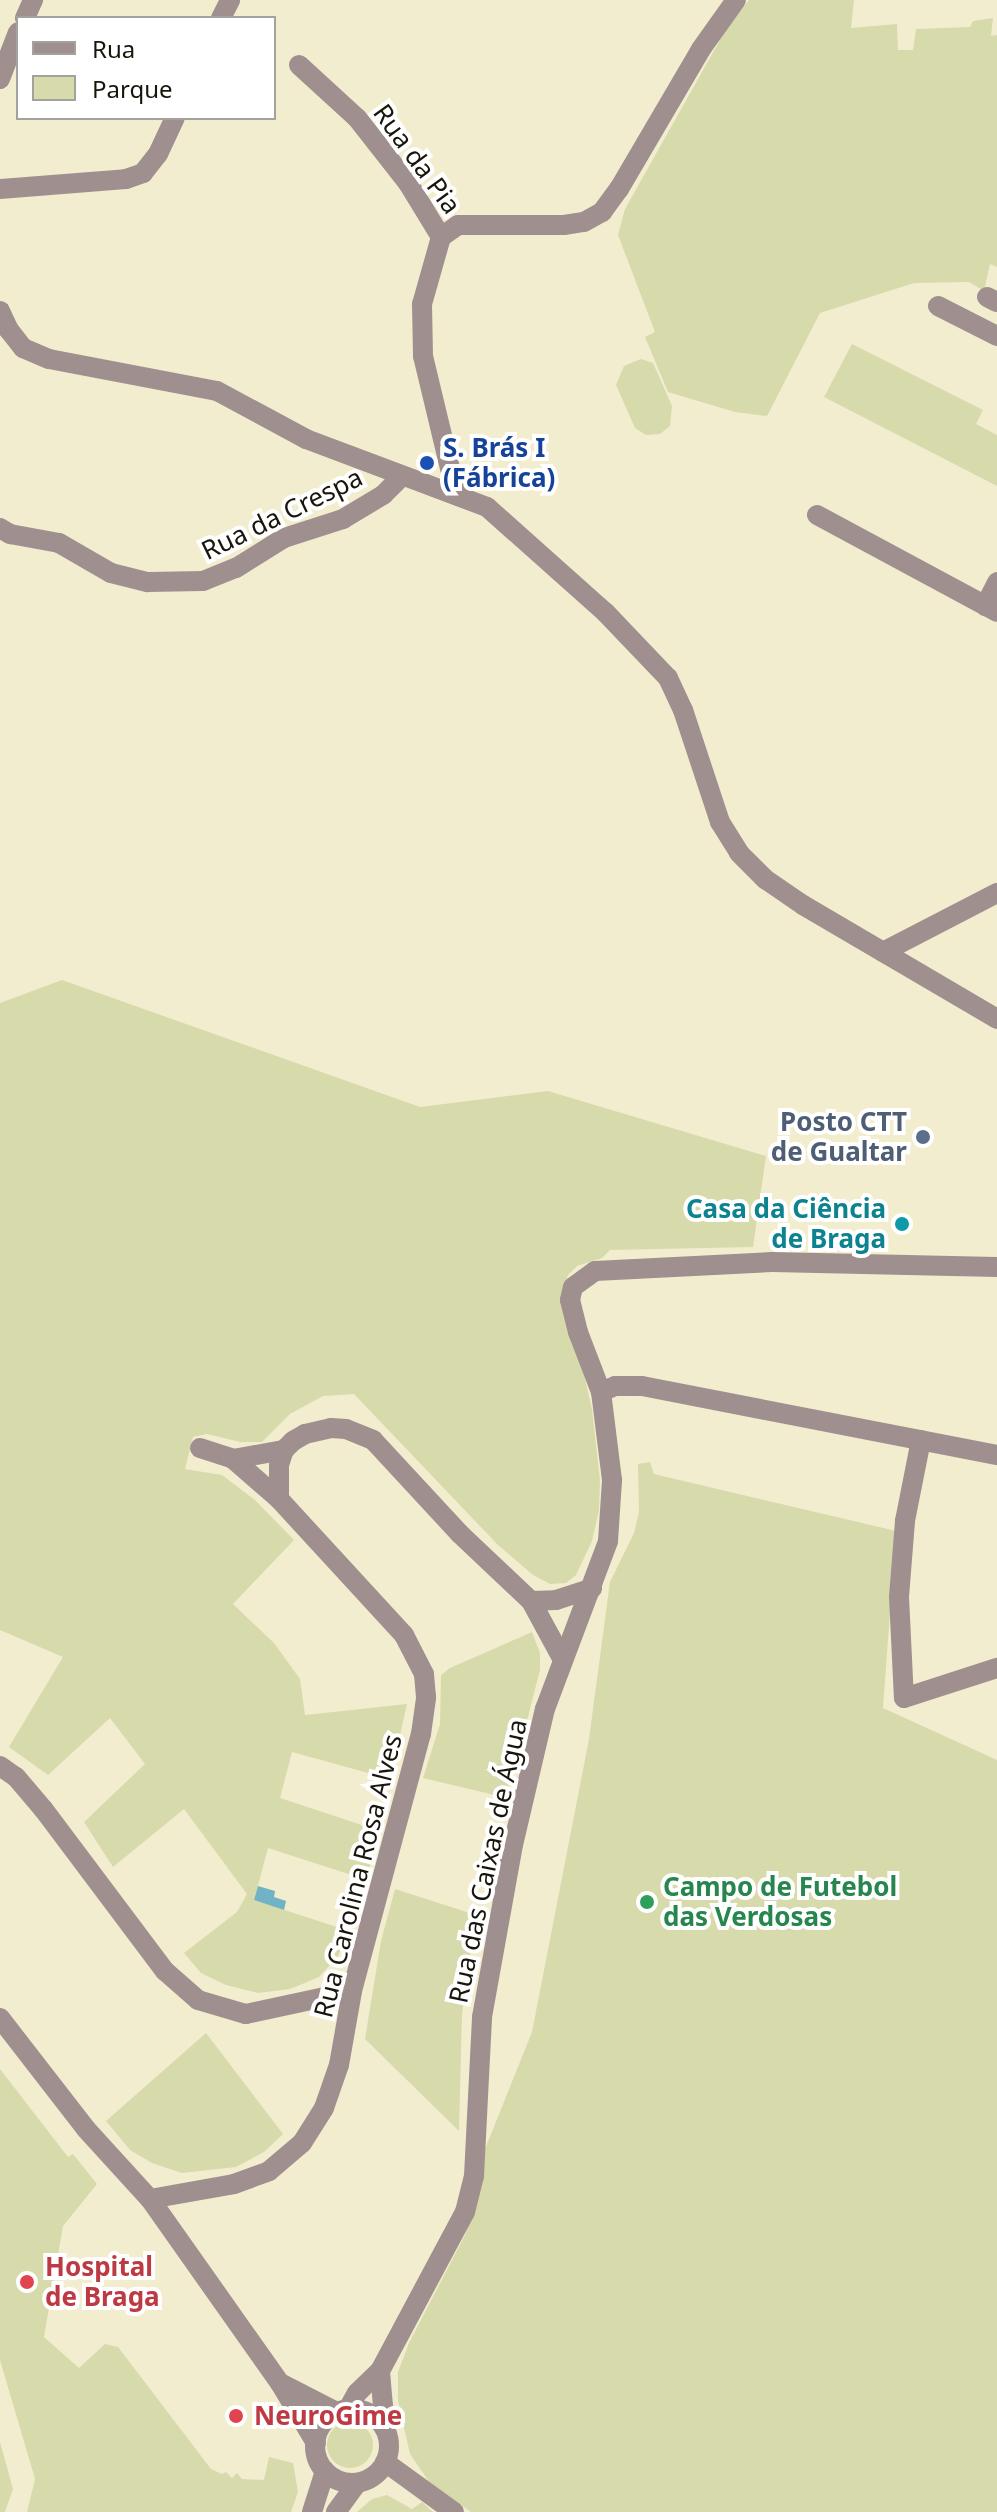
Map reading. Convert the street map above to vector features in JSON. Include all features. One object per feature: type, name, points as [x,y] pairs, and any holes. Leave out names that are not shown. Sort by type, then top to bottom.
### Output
[{"type":"street","points":[[441,237],[458,225],[564,225],[584,222],[602,212],[619,189],[701,49],[736,0]]},
{"type":"street","points":[[0,79],[16,37]]},
{"type":"street","name":"Rua da Pia","points":[[299,65],[357,118],[408,183],[441,237],[422,304],[423,356],[456,493]]},
{"type":"street","points":[[0,189],[126,179],[143,173],[158,154],[174,120]]},
{"type":"street","points":[[938,306],[997,336]]},
{"type":"street","points":[[0,311],[23,348],[49,359],[217,391],[306,439],[487,507],[605,612],[668,678],[683,710],[720,822],[739,853],[765,879],[997,1019]]},
{"type":"street","name":"Rua da Crespa","points":[[0,528],[10,534],[59,543],[111,573],[148,582],[203,581],[236,568],[284,538],[343,519],[383,495],[401,477]]},
{"type":"street","points":[[817,515],[991,609],[997,582]]},
{"type":"street","points":[[883,952],[997,893]]},
{"type":"street","name":"Rua das Caixas de Água","points":[[342,2411],[380,2371],[465,2212],[474,2176],[478,2062],[497,1923],[545,1709],[608,1541],[612,1480],[601,1392],[570,1300],[573,1287],[595,1271],[772,1262],[997,1267]]},
{"type":"street","points":[[601,1392],[615,1386],[642,1386],[997,1455]]},
{"type":"street","points":[[200,1448],[233,1459],[284,1450],[305,1434],[331,1428],[346,1429],[373,1440],[459,1533],[531,1601],[563,1660]]},
{"type":"street","points":[[921,1440],[905,1521],[899,1597],[904,1698],[997,1668]]},
{"type":"street","points":[[279,1499],[277,1480],[284,1450]]},
{"type":"street","name":"Rua Carolina Rosa Alves","points":[[150,2199],[252,2179],[269,2171],[302,2143],[333,2087],[352,1991],[421,1734],[426,1697],[424,1674],[404,1635],[279,1499],[233,1459]]},
{"type":"street","points":[[531,1601],[573,1596],[592,1588]]},
{"type":"street","points":[[0,1766],[16,1777],[44,1810],[165,1971],[198,2000],[225,2011],[256,2013],[352,1991]]},
{"type":"street","points":[[0,2018],[86,2129],[150,2199],[280,2383],[316,2443]]},
{"type":"street","name":"Rua das Caixas de Água","points":[[378,2419],[383,2406],[380,2371]]},
{"type":"street","points":[[280,2383],[342,2411]]},
{"type":"street","points":[[358,2409],[378,2419],[389,2439],[385,2462],[369,2479],[357,2483],[334,2478],[325,2471],[318,2461],[316,2443],[321,2426],[342,2411],[358,2409]]},
{"type":"street","points":[[385,2462],[454,2512]]},
{"type":"street","points":[[312,2512],[325,2471]]},
{"type":"street","points":[[336,2512],[357,2483]]},
{"type":"green space","points":[[749,0],[854,0],[851,28],[897,24],[898,50],[913,50],[916,29],[970,27],[973,21],[993,18],[991,36],[997,35],[997,267],[990,264],[984,291],[969,282],[914,283],[820,313],[767,416],[735,412],[668,392],[645,337],[655,332],[618,235],[625,209],[725,31]]},
{"type":"green space","points":[[852,344],[983,410],[976,424],[997,435],[997,486],[824,397]]},
{"type":"green space","points":[[641,359],[653,363],[672,406],[670,426],[660,434],[646,435],[635,428],[616,385],[624,366]]},
{"type":"green space","points":[[62,980],[420,1107],[548,1091],[766,1156],[753,1247],[610,1250],[602,1258],[577,1266],[568,1275],[564,1288],[592,1409],[600,1480],[599,1510],[592,1541],[576,1575],[566,1583],[550,1584],[533,1575],[497,1544],[354,1394],[323,1396],[290,1414],[262,1442],[240,1442],[207,1434],[193,1437],[185,1469],[222,1475],[255,1500],[294,1540],[233,1604],[274,1643],[300,1679],[305,1715],[407,1704],[390,1779],[292,1752],[280,1798],[377,1830],[367,1880],[268,1848],[254,1900],[349,1931],[338,1956],[319,1977],[290,1989],[258,1993],[226,1985],[201,1973],[184,1953],[237,1912],[247,1894],[184,1809],[113,1867],[84,1822],[145,1764],[110,1718],[48,1775],[9,1747],[63,1657],[0,1630],[0,1003]]},
{"type":"green space","points":[[650,1462],[654,1474],[896,1531],[883,1708],[997,1760],[997,2512],[471,2512],[430,2483],[410,2454],[398,2401],[398,2372],[409,2343],[465,2235],[479,2196],[485,2149],[532,2032],[589,1739],[610,1582],[634,1533],[639,1512],[638,1464]]},
{"type":"green space","points":[[532,1632],[540,1653],[540,1670],[507,1798],[423,1778],[440,1724],[441,1675],[450,1668]]},
{"type":"green space","points":[[395,1889],[476,1915],[462,2014],[459,2131],[365,2039],[381,1941]]},
{"type":"green space","points":[[206,2033],[283,2134],[264,2152],[236,2167],[182,2173],[152,2163],[130,2150],[106,2121]]},
{"type":"green space","name":"Hospital de Braga","points":[[0,2069],[68,2157],[73,2154],[97,2184],[63,2226],[44,2337],[79,2368],[105,2344],[118,2347],[211,2469],[222,2474],[226,2472],[232,2478],[237,2473],[242,2479],[264,2480],[269,2457],[293,2463],[298,2492],[291,2512],[27,2512],[35,2479],[0,2360]]},
{"type":"green space","points":[[350,2422],[366,2429],[373,2445],[366,2461],[350,2468],[334,2461],[327,2445],[334,2429]]},
{"type":"green space","points":[[0,2442],[13,2489],[5,2512],[0,2512]]},
{"type":"green space","points":[[387,2495],[412,2509],[422,2502],[433,2512],[357,2512],[372,2499]]},
{"type":"water","points":[[258,1886],[275,1891],[274,1897],[286,1901],[284,1910],[254,1900]]},
{"type":"place","name":"S. Brás I (Fábrica)","points":[[427,463]]},
{"type":"place","name":"Posto CTT de Gualtar","points":[[923,1137]]},
{"type":"place","name":"Casa da Ciência de Braga","points":[[902,1224]]},
{"type":"place","name":"Campo de Futebol das Verdosas","points":[[647,1902]]},
{"type":"place","name":"Hospital de Braga","points":[[27,2282]]},
{"type":"place","name":"NeuroGime","points":[[236,2416]]}]
